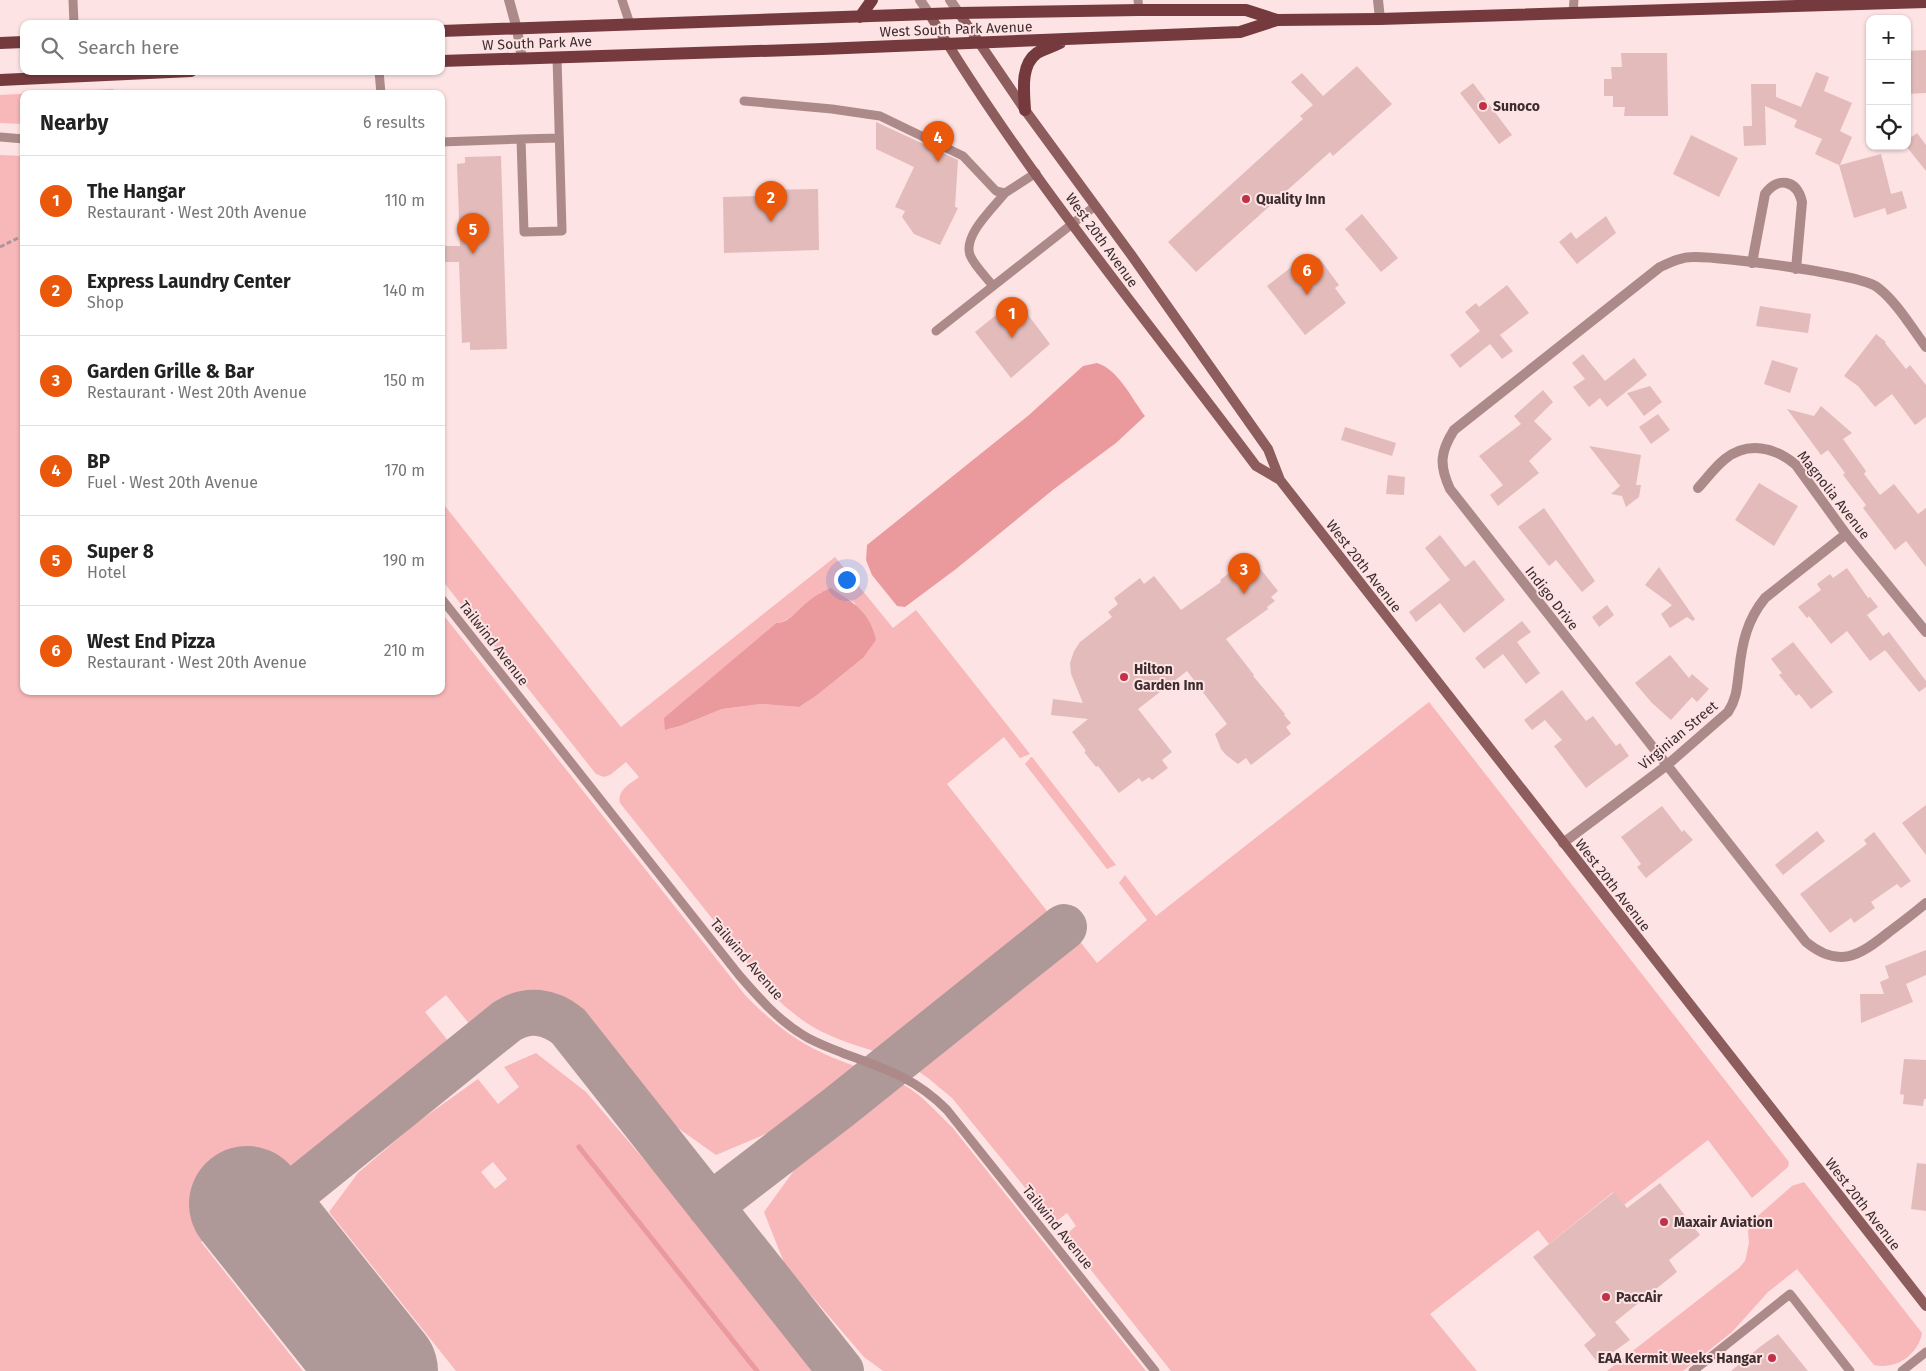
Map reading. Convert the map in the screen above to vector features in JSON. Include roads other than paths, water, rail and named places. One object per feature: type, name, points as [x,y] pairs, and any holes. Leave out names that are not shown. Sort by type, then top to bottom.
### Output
[{"type":"main road","points":[[860,17],[872,0]]},
{"type":"main road","name":"West South Park Avenue","points":[[634,54],[948,45],[1240,32],[1277,20],[1380,19],[1574,6],[1926,2]]},
{"type":"main road","name":"West South Park Avenue","points":[[630,24],[930,15],[1139,5],[1246,10],[1277,20]]},
{"type":"main road","name":"West 20th Avenue","points":[[958,13],[1025,110],[1268,449],[1280,480],[1926,1306]]},
{"type":"main road","name":"West 20th Avenue","points":[[930,15],[948,45],[1036,173],[1143,319],[1256,466],[1280,480]]},
{"type":"main road","name":"W South Park Ave","points":[[445,31],[630,24]]},
{"type":"main road","points":[[1025,110],[1024,81],[1030,61],[1036,54],[1066,40]]},
{"type":"main road","points":[[0,43],[20,42]]},
{"type":"main road","name":"W South Park Ave","points":[[445,61],[634,54]]},
{"type":"main road","points":[[0,80],[106,75]]},
{"type":"street","points":[[509,0],[517,29],[522,59]]},
{"type":"street","name":"West 20th Avenue","points":[[920,0],[930,15]]},
{"type":"street","name":"West 20th Avenue","points":[[950,0],[958,13]]},
{"type":"street","points":[[1378,0],[1380,19]]},
{"type":"street","points":[[1752,263],[1764,194],[1777,183],[1786,183],[1795,187],[1800,194],[1802,202],[1796,268]]},
{"type":"street","name":"Indigo Drive","points":[[1926,346],[1889,299],[1877,287],[1864,281],[1796,268],[1752,263],[1691,257],[1675,260],[1660,267],[1454,430],[1445,444],[1442,456],[1443,474],[1450,489],[1806,942],[1815,950],[1827,955],[1839,957],[1856,955],[1867,949],[1926,903]]},
{"type":"street","name":"Magnolia Avenue","points":[[1698,488],[1724,460],[1735,452],[1761,447],[1774,450],[1786,456],[1796,465],[1846,534],[1926,632]]},
{"type":"street","name":"Virginian Street","points":[[1563,844],[1666,766],[1728,712],[1738,692],[1742,651],[1747,627],[1756,609],[1765,598],[1846,534]]},
{"type":"lane","points":[[73,0],[74,20]]},
{"type":"lane","points":[[622,0],[630,24]]},
{"type":"lane","points":[[521,139],[524,232],[562,231],[557,57]]},
{"type":"lane","points":[[379,75],[381,90]]},
{"type":"lane","points":[[744,102],[832,109],[880,116],[963,156],[996,191],[1005,193]]},
{"type":"lane","points":[[0,137],[20,139]]},
{"type":"lane","points":[[445,142],[559,138]]},
{"type":"lane","points":[[993,286],[970,255],[969,244],[973,232],[1005,193],[1036,173]]},
{"type":"lane","points":[[936,331],[1095,206]]},
{"type":"lane","name":"Tailwind Avenue","points":[[445,603],[733,968],[759,998],[804,1036],[829,1048],[886,1068],[920,1086],[936,1099],[1155,1371]]},
{"type":"lane","points":[[1693,1371],[1790,1294],[1850,1371]]},
{"type":"lane","points":[[1902,1371],[1926,1352]]},
{"type":"waterway","points":[[579,1147],[757,1371]]},
{"type":"place","name":"Sunoco","points":[[1483,106]]},
{"type":"place","name":"BP","points":[[938,162]]},
{"type":"place","name":"Quality Inn","points":[[1246,199]]},
{"type":"place","name":"Express Laundry Center","points":[[771,222]]},
{"type":"place","name":"Super 8","points":[[473,254]]},
{"type":"place","name":"West End Pizza","points":[[1307,295]]},
{"type":"place","name":"The Hangar","points":[[1012,338]]},
{"type":"place","name":"Garden Grille & Bar","points":[[1244,594]]},
{"type":"place","name":"Hilton Garden Inn","points":[[1124,677]]},
{"type":"place","name":"Maxair Aviation","points":[[1664,1222]]},
{"type":"place","name":"PaccAir","points":[[1606,1297]]},
{"type":"place","name":"EAA Kermit Weeks Hangar","points":[[1772,1358]]}]
